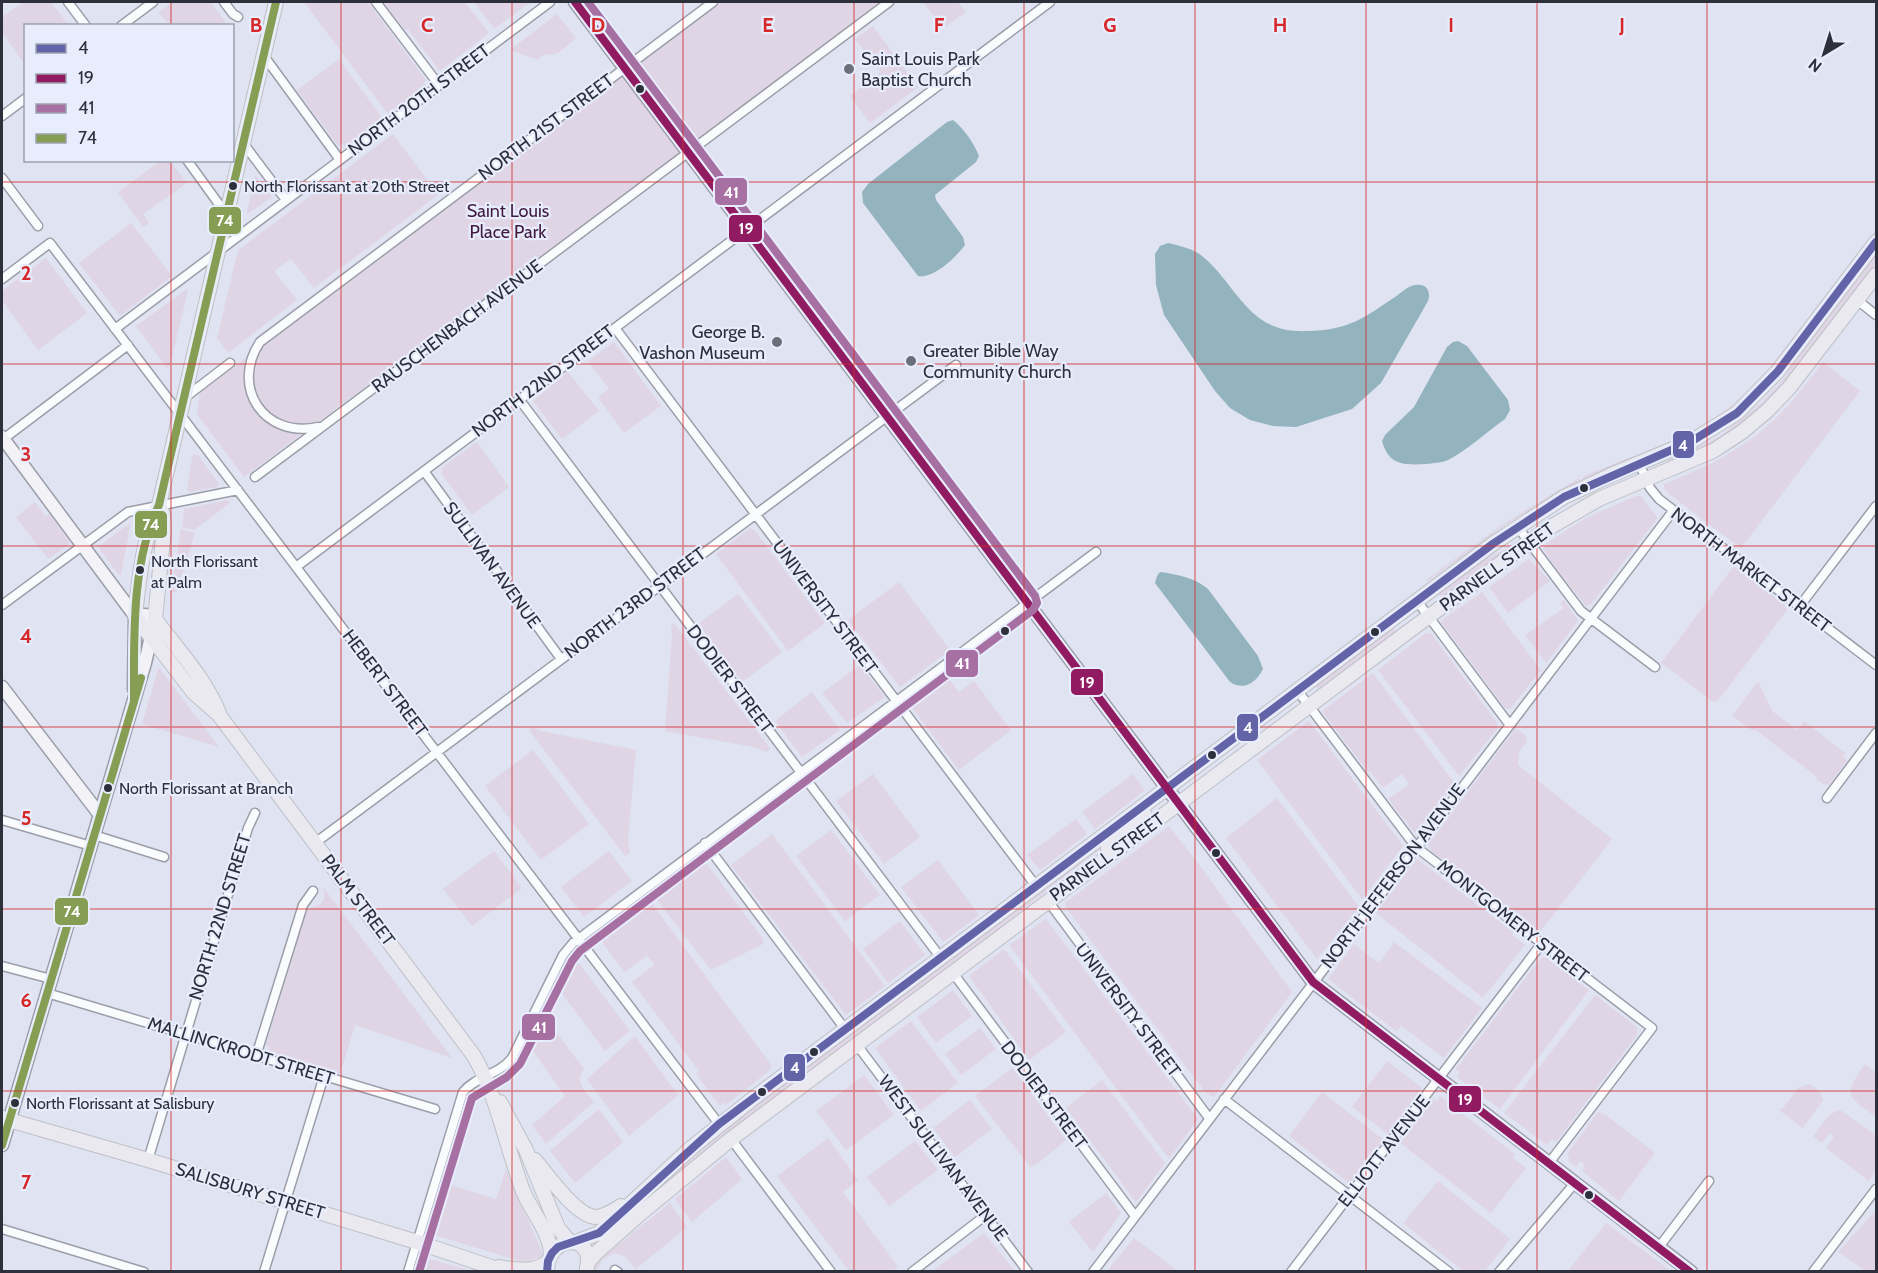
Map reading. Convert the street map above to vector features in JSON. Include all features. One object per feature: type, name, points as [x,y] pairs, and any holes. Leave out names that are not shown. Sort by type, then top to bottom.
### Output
[{"type":"main road","points":[[135,616],[151,524],[159,505],[276,2]]},
{"type":"main road","points":[[1639,463],[1708,433],[1747,404],[1778,371],[1876,242]]},
{"type":"main road","points":[[1646,481],[1713,451],[1742,432],[1767,411],[1789,388],[1876,275]]},
{"type":"main road","name":"PARNELL STREET","points":[[548,1262],[559,1246],[599,1233],[719,1124],[1517,526],[1564,497],[1639,463]]},
{"type":"main road","name":"PARNELL STREET","points":[[587,1267],[596,1253],[641,1213],[731,1139],[1428,617],[1581,508],[1646,481]]},
{"type":"main road","points":[[154,619],[164,529],[163,515],[159,505]]},
{"type":"main road","name":"PALM STREET","points":[[135,616],[193,692],[219,715],[468,1046],[488,1083]]},
{"type":"main road","name":"PALM STREET","points":[[154,619],[203,684],[214,701],[219,715]]},
{"type":"main road","points":[[1084,874],[1122,835],[1157,806],[1167,789]]},
{"type":"main road","points":[[488,1083],[526,1150],[558,1228],[586,1253],[587,1267]]},
{"type":"main road","points":[[488,1083],[522,1188],[548,1234],[548,1262]]},
{"type":"main road","name":"SALISBURY STREET","points":[[5,1119],[148,1160],[501,1269],[527,1271],[539,1268],[548,1262]]},
{"type":"main road","points":[[526,1150],[571,1202],[590,1215],[598,1217],[608,1214],[647,1188]]},
{"type":"street","points":[[68,2],[84,24]]},
{"type":"street","points":[[124,24],[153,2]]},
{"type":"street","points":[[224,2],[238,17]]},
{"type":"street","points":[[376,2],[439,85]]},
{"type":"street","name":"NORTH 20TH STREET","points":[[115,329],[550,2]]},
{"type":"street","points":[[575,2],[1313,982],[1691,1272]]},
{"type":"street","name":"NORTH 21ST STREET","points":[[324,425],[310,429],[288,427],[270,419],[260,409],[250,390],[249,373],[254,352],[264,338],[713,2]]},
{"type":"street","name":"RAUSCHENBACH AVENUE","points":[[255,477],[889,2]]},
{"type":"street","name":"NORTH 22ND STREET","points":[[296,567],[1050,2]]},
{"type":"street","points":[[264,56],[340,160]]},
{"type":"street","points":[[2,116],[24,100]]},
{"type":"street","points":[[243,143],[286,200]]},
{"type":"street","points":[[188,162],[226,214]]},
{"type":"street","points":[[2,178],[38,226]]},
{"type":"street","name":"HEBERT STREET","points":[[2,279],[50,243],[115,329],[181,406],[238,490],[719,1124]]},
{"type":"street","points":[[1857,300],[1876,315]]},
{"type":"street","name":"UNIVERSITY STREET","points":[[615,328],[1036,886]]},
{"type":"street","points":[[2,439],[128,345]]},
{"type":"street","points":[[181,406],[230,363]]},
{"type":"street","name":"NORTH 23RD STREET","points":[[315,843],[956,365]]},
{"type":"street","name":"DODIER STREET","points":[[519,399],[942,958]]},
{"type":"street","name":"PALM STREET","points":[[2,439],[135,616]]},
{"type":"street","name":"NORTH MARKET STREET","points":[[1639,463],[1655,495],[1673,511],[1876,665]]},
{"type":"street","name":"SULLIVAN AVENUE","points":[[424,471],[561,659]]},
{"type":"street","points":[[2,605],[120,516],[136,509],[238,490]]},
{"type":"street","points":[[1799,607],[1876,506]]},
{"type":"street","name":"NORTH JEFFERSON AVENUE","points":[[1093,1272],[1673,511]]},
{"type":"street","points":[[1517,526],[1578,608],[1655,667]]},
{"type":"street","points":[[408,1272],[460,1097],[466,1088],[488,1083],[512,1058],[562,955],[578,938],[1096,552]]},
{"type":"street","points":[[1417,601],[1509,724]]},
{"type":"street","points":[[2,1145],[5,1119],[47,993],[134,702],[154,619],[146,615],[135,616],[134,702]]},
{"type":"street","points":[[2,687],[100,815]]},
{"type":"street","name":"MONTGOMERY STREET","points":[[1297,690],[1416,846],[1652,1028],[1549,1163]]},
{"type":"street","points":[[1827,798],[1876,733]]},
{"type":"street","name":"NORTH 22ND STREET","points":[[148,1160],[184,1034],[248,828],[255,813]]},
{"type":"street","points":[[2,820],[164,857]]},
{"type":"street","points":[[705,843],[845,1029]]},
{"type":"street","points":[[256,1056],[303,905],[314,891]]},
{"type":"street","name":"UNIVERSITY STREET","points":[[1048,901],[1209,1118]]},
{"type":"street","name":"ELLIOTT AVENUE","points":[[1291,1272],[1542,944]]},
{"type":"street","points":[[2,966],[51,979]]},
{"type":"street","name":"DODIER STREET","points":[[953,973],[1135,1216]]},
{"type":"street","name":"MALLINCKRODT STREET","points":[[47,993],[435,1109]]},
{"type":"street","name":"WEST SULLIVAN AVENUE","points":[[857,1045],[1028,1272]]},
{"type":"street","points":[[264,1272],[324,1076]]},
{"type":"street","points":[[1224,1099],[1449,1272]]},
{"type":"street","points":[[731,1139],[831,1272]]},
{"type":"street","points":[[1659,1247],[1709,1181]]},
{"type":"street","points":[[1499,1272],[1575,1183]]},
{"type":"street","points":[[1813,1272],[1875,1193]]},
{"type":"street","points":[[912,1272],[986,1215]]},
{"type":"street","points":[[2,1229],[144,1272]]},
{"type":"green space","points":[[23,2],[51,2],[68,24],[24,24],[24,64],[2,32],[2,17]]},
{"type":"green space","points":[[172,2],[210,2],[227,24],[168,24],[158,12]]},
{"type":"green space","points":[[304,2],[368,2],[426,80],[424,83],[426,86],[388,114]]},
{"type":"green space","points":[[383,2],[465,2],[489,33],[440,71],[408,29],[405,30]]},
{"type":"green space","points":[[474,2],[531,2],[494,29]]},
{"type":"green space","name":"Saint Louis Place Park","points":[[721,2],[881,2],[244,477],[197,414],[200,393],[203,390]]},
{"type":"green space","points":[[923,2],[958,2],[966,12],[943,28]]},
{"type":"green space","points":[[557,14],[576,38],[561,51],[556,54],[543,55],[538,60],[510,50]]},
{"type":"green space","points":[[873,26],[918,87],[870,123],[850,96],[881,72],[855,39]]},
{"type":"green space","points":[[339,59],[383,119],[345,147],[342,143],[338,146],[297,90]]},
{"type":"green space","points":[[393,134],[438,195],[314,288],[291,259],[274,271],[297,300],[228,353],[217,338],[238,250]]},
{"type":"green space","points":[[159,162],[171,162],[187,183],[143,214],[149,223],[143,227],[118,192]]},
{"type":"green space","points":[[255,175],[272,197],[247,214],[247,212]]},
{"type":"green space","points":[[131,223],[172,276],[120,316],[79,263]]},
{"type":"green space","points":[[1876,230],[1876,234],[1772,368],[1741,401],[1697,431],[1583,479],[1583,477],[1698,428],[1721,414],[1751,388],[1771,366]]},
{"type":"green space","points":[[1876,251],[1876,267],[1785,384],[1752,418],[1715,444],[1657,468],[1668,460],[1720,436],[1761,403],[1785,377],[1807,340]]},
{"type":"green space","points":[[46,258],[87,313],[38,350],[2,300],[2,291]]},
{"type":"green space","points":[[187,289],[170,366],[167,368],[136,326]]},
{"type":"green space","points":[[614,342],[661,406],[624,433],[598,397],[609,389],[588,361]]},
{"type":"green space","points":[[1823,362],[1860,391],[1741,548],[1669,494],[1664,484],[1721,458],[1747,442],[1786,408]]},
{"type":"green space","points":[[568,372],[599,411],[562,439],[533,401]]},
{"type":"green space","points":[[477,442],[509,487],[472,515],[441,473],[443,471],[441,468]]},
{"type":"green space","points":[[195,454],[219,484],[216,487],[191,492],[187,490],[192,457]]},
{"type":"green space","points":[[1579,478],[1580,480],[1503,526],[1428,581],[1426,580],[1503,524]]},
{"type":"green space","points":[[1636,496],[1641,496],[1657,519],[1590,605],[1586,606],[1554,566],[1543,548],[1547,543],[1586,518]]},
{"type":"green space","points":[[228,500],[230,503],[194,530],[182,527],[184,509]]},
{"type":"green space","points":[[35,502],[45,516],[49,514],[69,541],[68,545],[48,559],[16,517]]},
{"type":"green space","points":[[131,522],[121,575],[119,575],[98,547]]},
{"type":"green space","points":[[750,528],[755,531],[825,623],[788,651],[716,554]]},
{"type":"green space","points":[[181,529],[195,533],[176,593],[171,592]]},
{"type":"green space","points":[[1512,546],[1515,548],[1442,599],[1438,593],[1486,559]]},
{"type":"green space","points":[[1529,559],[1550,581],[1508,613],[1489,587]]},
{"type":"green space","points":[[1734,566],[1785,605],[1787,610],[1715,702],[1661,663]]},
{"type":"green space","points":[[899,582],[950,650],[900,687],[848,620]]},
{"type":"green space","points":[[1482,592],[1541,670],[1510,709],[1505,708],[1441,622]]},
{"type":"green space","points":[[738,594],[782,652],[742,682],[698,624]]},
{"type":"green space","points":[[1564,600],[1578,621],[1546,663],[1525,635],[1564,608],[1560,603]]},
{"type":"green space","points":[[674,623],[770,748],[767,752],[753,747],[665,731],[671,626]]},
{"type":"green space","points":[[1392,626],[1396,631],[1318,689],[1315,685]]},
{"type":"green space","points":[[1431,633],[1497,723],[1497,729],[1459,776],[1378,670],[1425,634]]},
{"type":"green space","points":[[860,665],[885,697],[847,723],[822,693]]},
{"type":"green space","points":[[158,669],[160,669],[219,747],[142,724]]},
{"type":"green space","points":[[1373,673],[1455,784],[1415,833],[1388,799],[1409,784],[1402,774],[1383,788],[1370,771],[1368,772],[1322,711]]},
{"type":"green space","points":[[946,675],[959,692],[974,681],[1011,730],[959,770],[910,705],[911,700]]},
{"type":"green space","points":[[1758,681],[1772,711],[1797,730],[1804,721],[1845,753],[1843,757],[1847,760],[1829,785],[1823,784],[1756,730],[1752,730],[1732,716]]},
{"type":"green space","points":[[812,692],[840,730],[802,757],[775,721]]},
{"type":"green space","points":[[1309,721],[1403,846],[1362,899],[1257,760]]},
{"type":"green space","points":[[533,727],[541,731],[636,750],[628,839],[630,853],[625,856],[529,730]]},
{"type":"green space","points":[[1516,728],[1526,736],[1527,740],[1519,753],[1518,765],[1612,839],[1540,932],[1431,851],[1428,845]]},
{"type":"green space","points":[[533,750],[589,824],[541,860],[485,786]]},
{"type":"green space","points":[[873,774],[920,837],[884,864],[836,801]]},
{"type":"green space","points":[[1133,774],[1144,791],[1095,829],[1082,812]]},
{"type":"green space","points":[[1277,798],[1359,907],[1317,959],[1226,838]]},
{"type":"green space","points":[[1076,819],[1087,834],[1040,870],[1027,855]]},
{"type":"green space","points":[[1169,826],[1292,992],[1214,1097],[1206,1093],[1067,909],[1065,903]]},
{"type":"green space","points":[[831,830],[880,895],[845,921],[796,856]]},
{"type":"green space","points":[[772,834],[885,986],[846,1015],[731,865]]},
{"type":"green space","points":[[1103,843],[1104,846],[1013,917],[978,948],[871,1029],[845,1045],[631,1215],[612,1226],[712,1137]]},
{"type":"green space","points":[[494,851],[522,888],[472,926],[443,889]]},
{"type":"green space","points":[[609,851],[632,881],[584,917],[561,887]]},
{"type":"green space","points":[[703,859],[763,939],[763,944],[711,970],[654,896]]},
{"type":"green space","points":[[1417,859],[1513,932],[1512,935],[1525,945],[1483,998],[1376,913]]},
{"type":"green space","points":[[938,860],[979,915],[943,942],[901,887]]},
{"type":"green space","points":[[323,887],[452,1058],[355,1025],[340,1074],[269,1051],[270,1047],[266,1045],[306,913],[323,902]]},
{"type":"green space","points":[[647,897],[772,1066],[726,1105],[723,1102],[720,1106],[696,1074],[699,1071],[632,982],[655,964],[647,956],[624,972],[599,938],[630,915],[635,905]]},
{"type":"green space","points":[[1046,919],[1198,1119],[1169,1159],[1009,945]]},
{"type":"green space","points":[[900,921],[925,955],[888,983],[863,949]]},
{"type":"green space","points":[[1394,942],[1482,1008],[1444,1058],[1401,1026],[1396,1031],[1328,979],[1354,944],[1379,963]]},
{"type":"green space","points":[[1004,949],[1066,1032],[1029,1060],[969,976]]},
{"type":"green space","points":[[1545,957],[1589,990],[1500,1109],[1457,1077],[1460,1073],[1456,1069],[1540,959]]},
{"type":"green space","points":[[575,958],[630,1031],[605,1051],[560,991]]},
{"type":"green space","points":[[953,990],[972,1016],[936,1043],[917,1017]]},
{"type":"green space","points":[[1595,995],[1637,1027],[1637,1035],[1556,1142],[1552,1139],[1547,1145],[1504,1113]]},
{"type":"green space","points":[[546,1019],[584,1069],[580,1083],[594,1102],[546,1144],[532,1125],[565,1096],[531,1048]]},
{"type":"green space","points":[[911,1021],[958,1083],[921,1111],[875,1048]]},
{"type":"green space","points":[[980,1028],[996,1049],[961,1075],[945,1054]]},
{"type":"green space","points":[[635,1036],[678,1095],[629,1136],[587,1079]]},
{"type":"green space","points":[[1387,1061],[1422,1088],[1388,1134],[1352,1107]]},
{"type":"green space","points":[[1865,1064],[1876,1071],[1876,1117],[1851,1095],[1853,1083]]},
{"type":"green space","points":[[1012,1068],[1066,1140],[1030,1167],[975,1096]]},
{"type":"green space","points":[[864,1075],[894,1115],[846,1150],[816,1111]]},
{"type":"green space","points":[[1102,1080],[1165,1163],[1136,1202],[1066,1108]]},
{"type":"green space","points":[[1810,1084],[1821,1093],[1823,1100],[1803,1128],[1779,1110],[1799,1087]]},
{"type":"green space","points":[[1322,1092],[1384,1140],[1350,1184],[1289,1136]]},
{"type":"green space","points":[[1440,1096],[1515,1154],[1513,1158],[1526,1168],[1491,1213],[1400,1143],[1434,1099],[1437,1101]]},
{"type":"green space","points":[[970,1100],[992,1129],[955,1157],[933,1128]]},
{"type":"green space","points":[[599,1109],[623,1142],[575,1183],[550,1151]]},
{"type":"green space","points":[[1840,1110],[1876,1135],[1876,1171],[1869,1181],[1826,1148],[1834,1136],[1830,1133],[1822,1143],[1813,1136],[1828,1117]]},
{"type":"green space","points":[[1598,1112],[1605,1114],[1655,1153],[1619,1201],[1582,1171],[1585,1165],[1580,1161],[1576,1167],[1568,1160],[1570,1157],[1567,1154]]},
{"type":"green space","points":[[828,1138],[858,1180],[843,1192],[898,1267],[892,1271],[849,1271],[777,1176]]},
{"type":"green space","points":[[915,1141],[938,1170],[889,1206],[867,1177]]},
{"type":"green space","points":[[726,1157],[742,1179],[692,1222],[675,1199]]},
{"type":"green space","points":[[506,1170],[542,1252],[541,1257],[523,1262],[434,1235],[448,1184],[496,1199]]},
{"type":"green space","points":[[1438,1181],[1510,1239],[1485,1271],[1463,1271],[1403,1223]]},
{"type":"green space","points":[[1106,1193],[1121,1213],[1093,1252],[1069,1222]]},
{"type":"green space","points":[[670,1203],[687,1227],[636,1269],[624,1256],[614,1253],[602,1260],[597,1271],[594,1271],[598,1261]]},
{"type":"green space","points":[[1875,1211],[1876,1271],[1866,1271],[1838,1252]]},
{"type":"green space","points":[[1606,1223],[1671,1271],[1568,1271]]},
{"type":"green space","points":[[984,1233],[1015,1271],[937,1271],[935,1269]]},
{"type":"green space","points":[[1134,1238],[1178,1271],[1107,1271]]},
{"type":"green space","points":[[422,1258],[425,1260],[426,1258],[472,1271],[418,1271]]},
{"type":"water","points":[[953,120],[968,136],[979,156],[976,162],[935,195],[936,200],[963,237],[965,245],[938,271],[918,276],[863,203],[862,192],[868,184],[947,122]]},
{"type":"water","points":[[1168,243],[1198,253],[1259,318],[1269,324],[1293,331],[1333,329],[1344,326],[1362,318],[1415,285],[1423,285],[1429,297],[1381,383],[1352,409],[1296,427],[1273,426],[1250,420],[1230,408],[1215,391],[1164,315],[1156,285],[1155,254],[1160,246]]},
{"type":"water","points":[[1458,341],[1467,346],[1508,400],[1510,410],[1505,419],[1448,460],[1426,464],[1404,464],[1393,460],[1382,441],[1385,435],[1414,407],[1447,347]]},
{"type":"water","points":[[1160,572],[1191,579],[1208,589],[1258,656],[1263,669],[1253,682],[1240,686],[1230,682],[1155,583]]},
{"type":"transit line","name":"74","points":[[134,702],[136,602],[143,551],[159,505],[276,2]]},
{"type":"transit line","name":"19","points":[[575,2],[1313,982],[1690,1272]]},
{"type":"transit line","name":"41","points":[[419,1272],[472,1098],[507,1077],[520,1064],[572,961],[580,951],[1033,610],[1037,603],[1035,596],[588,2]]},
{"type":"transit line","name":"4","points":[[547,1272],[548,1261],[558,1247],[599,1233],[719,1124],[1494,543],[1564,497],[1692,441],[1737,413],[1778,371],[1876,242]]},
{"type":"transit line","name":"74","points":[[2,1145],[141,678]]},
{"type":"place","name":"Saint Louis Park Baptist Church","points":[[849,69]]},
{"type":"place","name":"North Florissant at 20th Street","points":[[233,186]]},
{"type":"place","name":"George B. Vashon Museum","points":[[777,342]]},
{"type":"place","name":"Greater Bible Way Community Church","points":[[911,361]]},
{"type":"place","name":"North Florissant at Palm","points":[[140,570]]},
{"type":"place","name":"North Florissant at Branch","points":[[108,788]]},
{"type":"place","name":"North Florissant at Salisbury","points":[[15,1103]]}]
